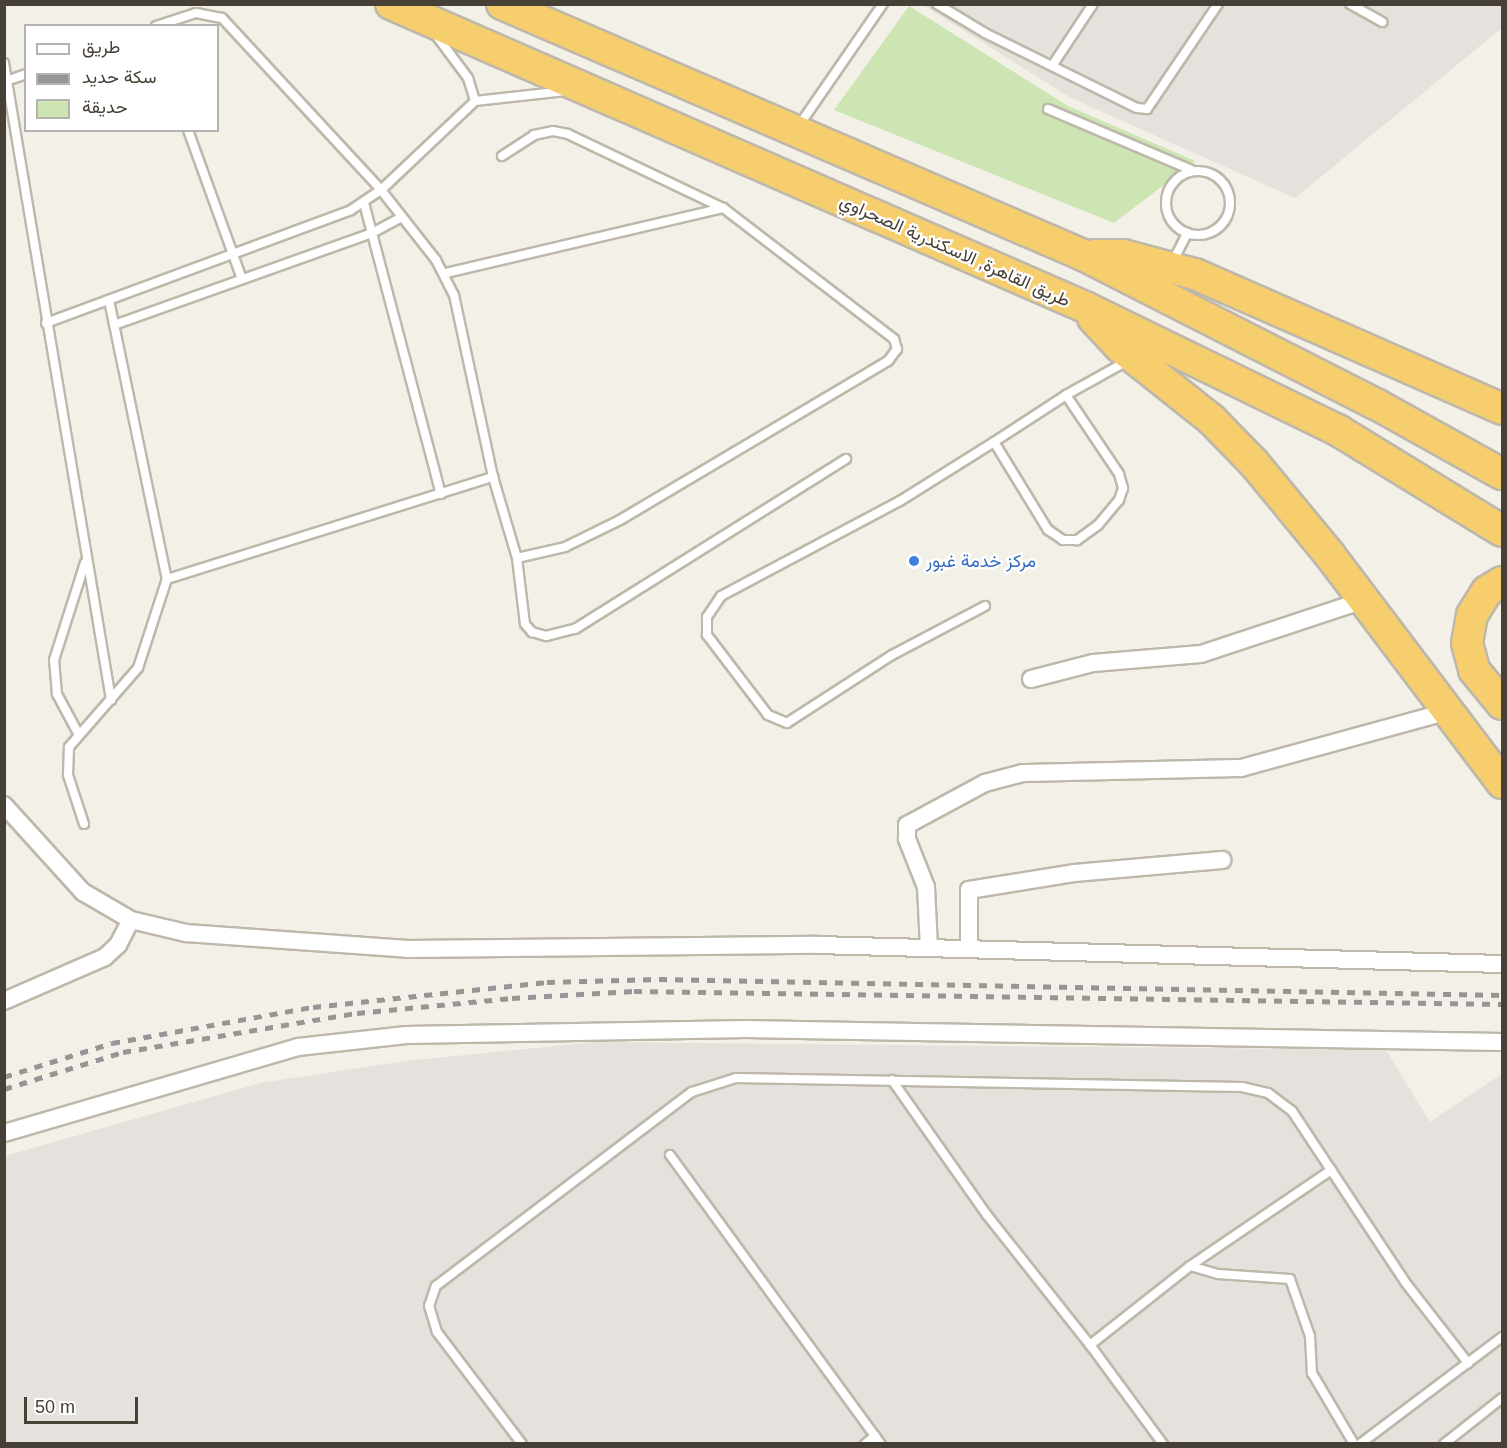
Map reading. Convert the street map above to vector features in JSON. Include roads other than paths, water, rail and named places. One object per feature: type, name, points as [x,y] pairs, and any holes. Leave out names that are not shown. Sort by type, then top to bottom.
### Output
[{"type":"highway","name":"طريق القاهرة, الاسكندرية الصحراوي","points":[[391,4],[1087,308],[1339,431],[1503,531]]},
{"type":"highway","points":[[502,4],[536,11],[795,131],[1083,255],[1376,404],[1503,474]]},
{"type":"highway","points":[[1083,255],[1123,255],[1170,266],[1230,288],[1501,406]]},
{"type":"highway","points":[[1087,308],[1107,335],[1212,420],[1254,463],[1364,600],[1503,783]]},
{"type":"highway","points":[[1503,582],[1487,591],[1472,615],[1467,643],[1474,670],[1503,704]]},
{"type":"street","points":[[1031,679],[1093,663],[1201,654],[1364,600]]},
{"type":"street","points":[[929,948],[926,887],[907,839],[907,825],[985,783],[1046,772],[1240,768],[1449,711]]},
{"type":"street","points":[[4,805],[83,892],[131,920],[186,933],[407,949],[817,945],[1503,964]]},
{"type":"street","points":[[969,948],[969,890],[1074,873],[1222,860]]},
{"type":"street","points":[[4,1000],[105,957],[118,945],[131,920]]},
{"type":"street","points":[[4,1133],[298,1047],[405,1035],[746,1029],[1503,1042]]},
{"type":"lane","points":[[795,131],[884,4]]},
{"type":"lane","points":[[937,4],[1052,66],[1137,108],[1151,108],[1218,4]]},
{"type":"lane","points":[[1052,66],[1093,4]]},
{"type":"lane","points":[[1350,4],[1382,22]]},
{"type":"lane","points":[[162,24],[195,13],[222,18],[381,190],[446,273],[454,295],[494,477],[517,558],[525,624],[532,632],[546,636],[575,629],[846,459]]},
{"type":"lane","points":[[424,19],[468,78],[475,100]]},
{"type":"lane","points":[[4,63],[9,80],[46,323],[111,700]]},
{"type":"lane","points":[[9,80],[24,75]]},
{"type":"lane","points":[[46,323],[331,220],[381,190],[475,100],[584,89]]},
{"type":"lane","points":[[1048,109],[1192,171],[1209,172],[1223,182],[1230,197],[1228,214],[1219,228],[1204,235],[1187,233],[1173,224],[1166,208],[1168,192],[1177,178],[1192,171]]},
{"type":"lane","points":[[502,156],[534,135],[553,131],[568,134],[723,208],[894,339],[897,349],[888,361],[621,520],[565,547],[517,558]]},
{"type":"lane","points":[[189,132],[242,279]]},
{"type":"lane","points":[[364,202],[441,494]]},
{"type":"lane","points":[[446,273],[723,208]]},
{"type":"lane","points":[[114,325],[372,232],[402,217]]},
{"type":"lane","points":[[1170,266],[1187,233]]},
{"type":"lane","points":[[84,824],[66,759],[79,735],[138,668],[166,579],[109,300]]},
{"type":"lane","points":[[985,606],[892,655],[787,723],[768,715],[707,635],[706,617],[721,596],[900,501],[1066,395],[1132,357]]},
{"type":"lane","points":[[994,442],[1048,530],[1063,540],[1077,540],[1098,525],[1119,500],[1123,488],[1119,474],[1066,395]]},
{"type":"lane","points":[[166,579],[494,477]]},
{"type":"lane","points":[[79,735],[57,694],[54,660],[86,560]]},
{"type":"lane","points":[[522,1443],[437,1332],[429,1306],[436,1286],[692,1092],[736,1078],[1242,1087],[1268,1093],[1292,1111],[1405,1282],[1468,1363]]},
{"type":"lane","points":[[892,1080],[987,1215],[1163,1443]]},
{"type":"lane","points":[[670,1155],[878,1440],[865,1443]]},
{"type":"lane","points":[[1089,1345],[1190,1266],[1331,1170]]},
{"type":"lane","points":[[1190,1266],[1218,1274],[1290,1279],[1310,1336],[1312,1373],[1354,1443]]},
{"type":"lane","points":[[1360,1443],[1503,1337]]},
{"type":"lane","points":[[1444,1443],[1503,1398]]},
{"type":"railway","points":[[4,1077],[112,1043],[313,1007],[547,982],[659,979],[1502,995]]},
{"type":"railway","points":[[4,1089],[123,1052],[357,1013],[512,998],[634,991],[1502,1004]]},
{"type":"place","name":"مركز خدمة غبور","points":[[914,561]]}]
